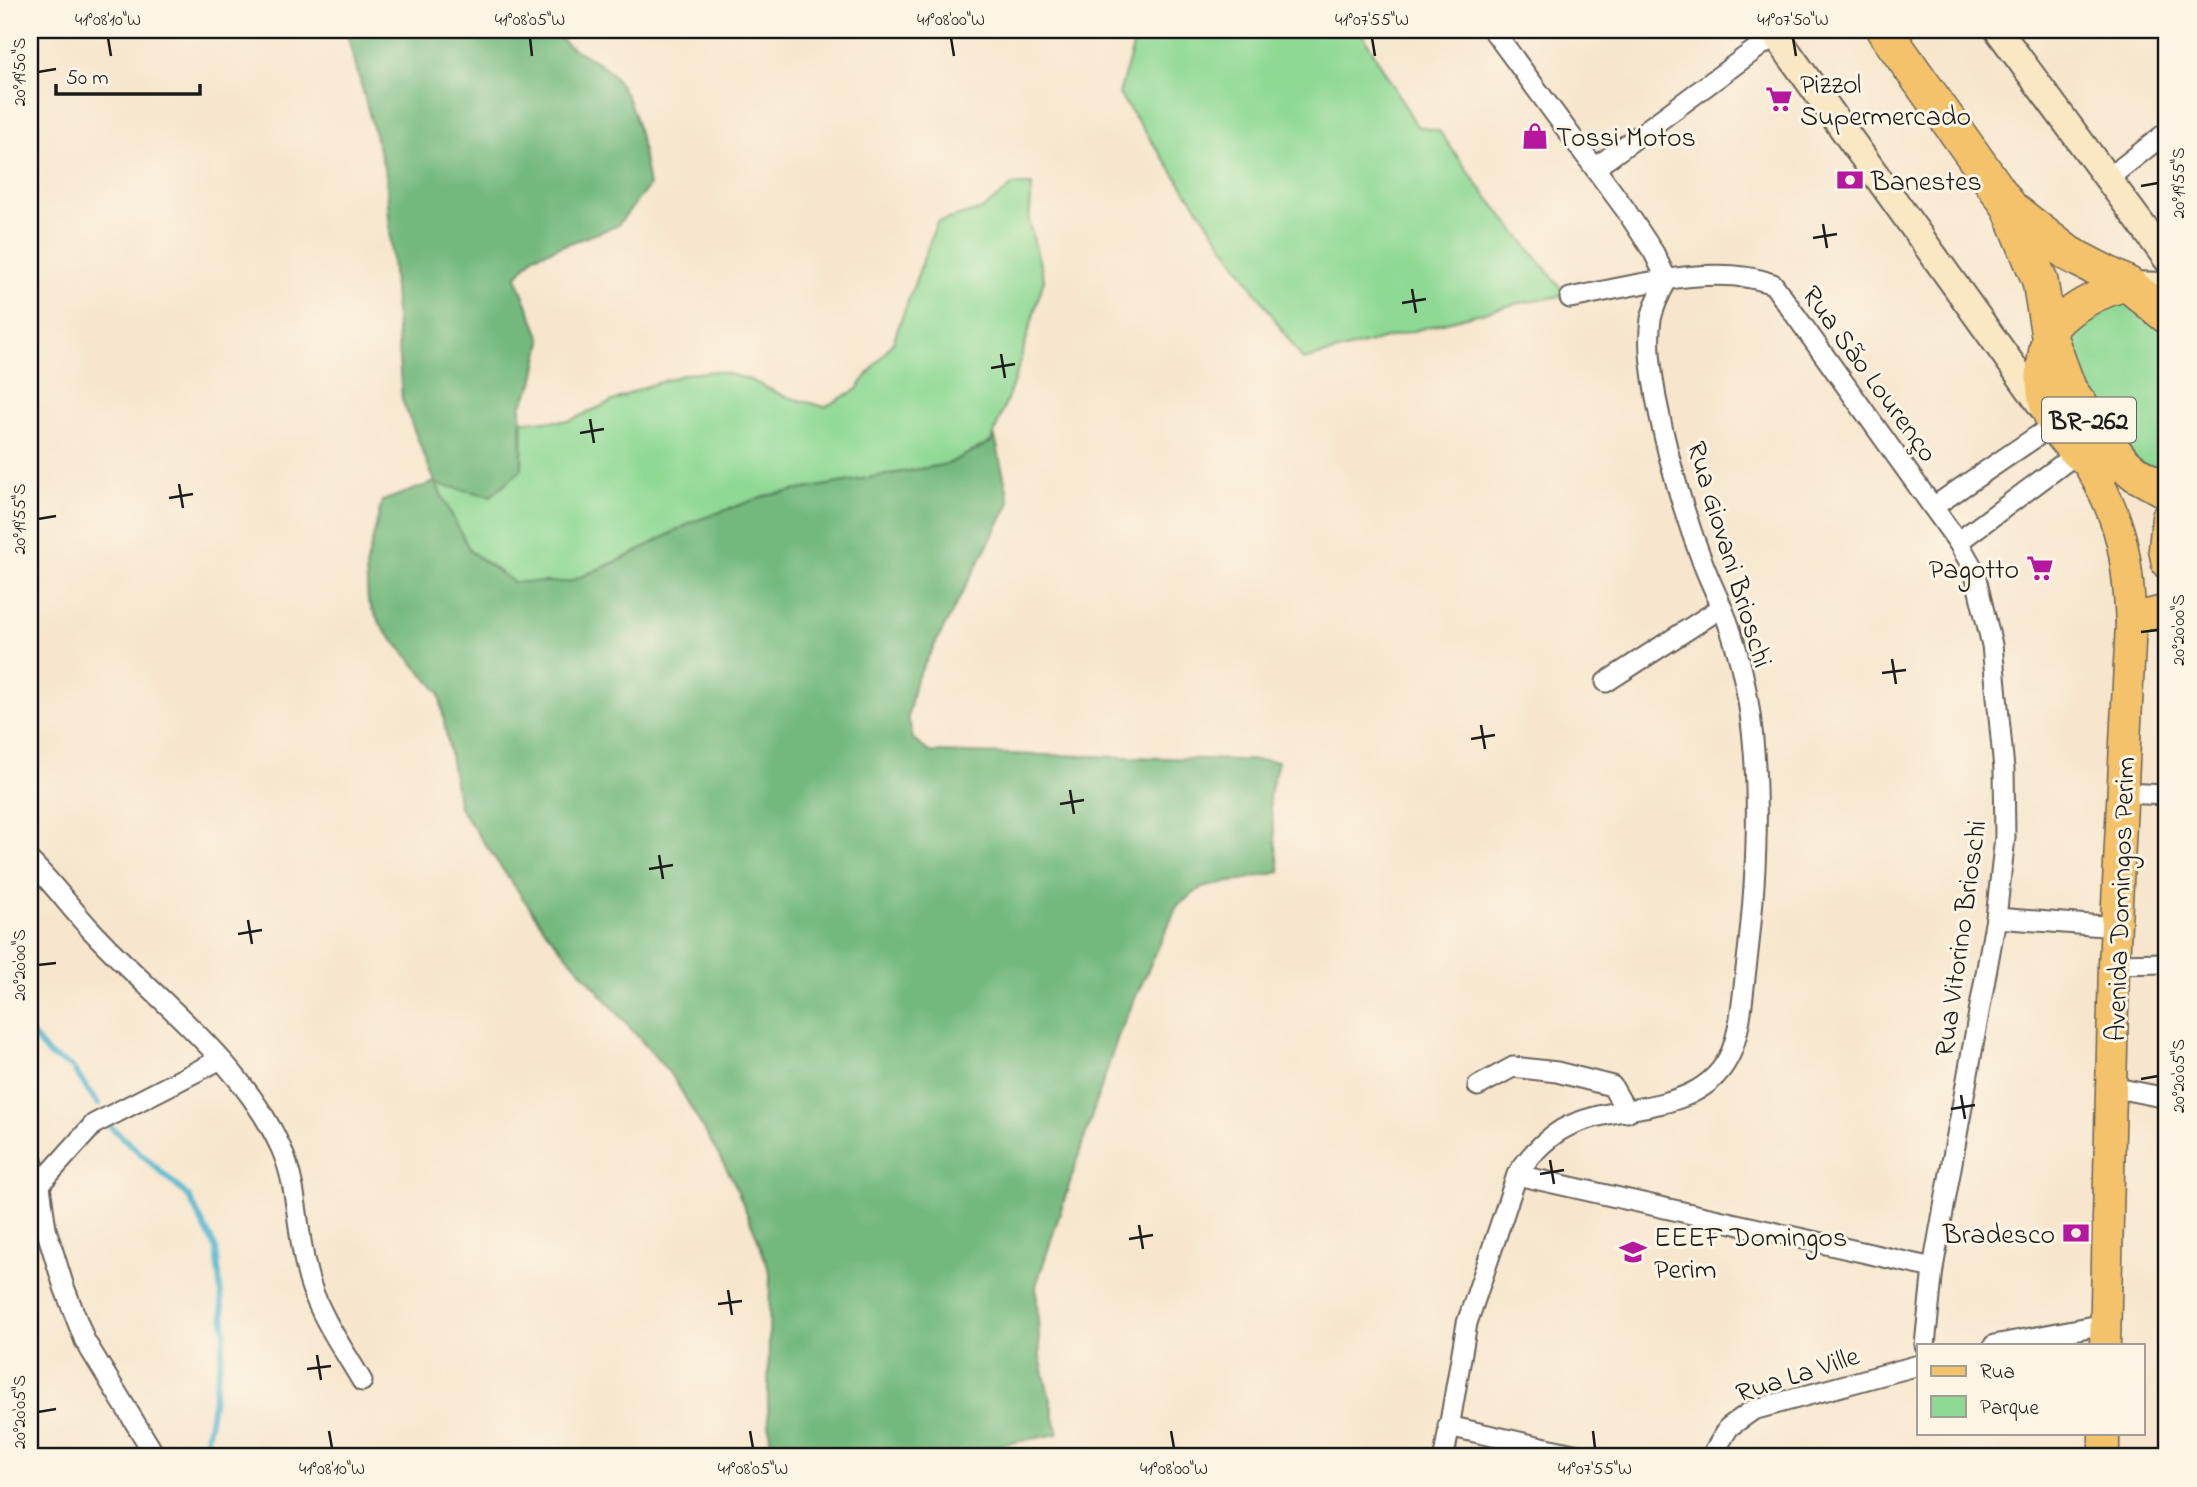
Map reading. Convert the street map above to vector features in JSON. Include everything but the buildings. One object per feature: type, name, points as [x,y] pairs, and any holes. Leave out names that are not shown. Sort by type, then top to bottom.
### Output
[{"type":"highway","name":"BR-262","points":[[1884,30],[2009,206],[2040,281],[2049,336],[2069,390],[2084,414],[2122,462],[2164,497]]},
{"type":"highway","name":"BR-262","points":[[2009,206],[2068,254],[2129,285],[2167,316]]},
{"type":"main road","points":[[2129,285],[2116,288],[2078,308],[2049,336],[2042,373],[2048,417],[2081,458],[2164,497],[2164,548],[2167,564]]},
{"type":"main road","name":"Avenida Domingos Perim","points":[[2081,458],[2107,495],[2118,523],[2128,572],[2131,623],[2115,964],[2105,1335]]},
{"type":"main road","points":[[2131,623],[2139,617],[2167,610]]},
{"type":"main road","points":[[2104,1434],[2104,1457]]},
{"type":"street","points":[[1493,30],[1644,236],[1667,280]]},
{"type":"street","points":[[1998,30],[2106,180],[2167,259]]},
{"type":"street","points":[[1595,168],[1774,32],[2048,417]]},
{"type":"street","points":[[2106,180],[2167,132]]},
{"type":"street","name":"Rua São Lourenço","points":[[1570,298],[1667,280],[1733,276],[1758,278],[1773,284],[1933,507],[2048,417]]},
{"type":"street","name":"Rua Giovani Brioschi","points":[[1444,1457],[1467,1323],[1517,1175],[1529,1158],[1562,1130],[1660,1104],[1708,1083],[1720,1071],[1732,1049],[1741,1009],[1753,892],[1756,793],[1740,667],[1732,635],[1674,476],[1651,366],[1652,316],[1667,280]]},
{"type":"street","points":[[2129,285],[2167,286]]},
{"type":"street","points":[[1958,542],[2081,458]]},
{"type":"street","name":"Rua Vitorino Brioschi","points":[[1924,1344],[1933,1268],[1996,918],[2005,837],[2000,704],[1983,602],[1974,570],[1933,507]]},
{"type":"street","points":[[1606,682],[1721,608]]},
{"type":"street","points":[[2123,793],[2167,795]]},
{"type":"street","points":[[30,860],[53,882],[93,932],[219,1060],[272,1129],[283,1151],[295,1191],[310,1283],[320,1308],[362,1381]]},
{"type":"street","points":[[1996,918],[2117,927]]},
{"type":"street","points":[[2115,964],[2167,963]]},
{"type":"street","points":[[35,1191],[94,1124],[219,1060]]},
{"type":"street","points":[[1478,1086],[1513,1067],[1557,1072],[1612,1086],[1627,1112]]},
{"type":"street","points":[[2111,1087],[2167,1098]]},
{"type":"street","points":[[30,1155],[35,1191],[46,1229],[85,1341],[156,1457]]},
{"type":"street","points":[[1517,1175],[1933,1268]]},
{"type":"street","points":[[2005,1344],[2105,1335]]},
{"type":"street","name":"Rua La Ville","points":[[1710,1457],[1729,1427],[1753,1410],[1917,1366]]},
{"type":"street","points":[[1448,1426],[1587,1457]]},
{"type":"green space","points":[[346,30],[554,30],[569,46],[602,65],[613,76],[623,89],[636,120],[649,186],[617,226],[534,256],[516,277],[542,341],[533,383],[521,406],[522,469],[491,496],[436,484],[470,551],[513,582],[569,582],[623,559],[692,522],[765,496],[948,464],[991,442],[995,437],[1010,503],[915,682],[908,716],[913,739],[929,752],[1278,761],[1269,797],[1280,872],[1201,888],[1177,906],[1118,1036],[1036,1286],[1040,1357],[1058,1434],[936,1457],[771,1457],[768,1404],[770,1273],[732,1178],[673,1077],[546,931],[459,807],[439,692],[384,630],[368,602],[366,567],[382,501],[435,482],[402,400],[386,175]]},
{"type":"green space","points":[[1138,30],[1360,30],[1417,126],[1439,131],[1480,188],[1567,295],[1515,304],[1303,360],[1119,94]]},
{"type":"green space","points":[[1013,185],[1032,185],[1029,223],[1044,279],[1016,375],[991,442],[948,464],[765,496],[569,582],[513,582],[470,551],[435,483],[491,496],[522,469],[523,421],[569,421],[642,388],[685,374],[716,371],[748,379],[784,396],[825,407],[856,390],[893,342],[937,222],[983,209]]},
{"type":"green space","points":[[2118,297],[2167,330],[2167,473],[2139,464],[2066,362],[2075,328],[2088,315]]},
{"type":"waterway","points":[[30,1032],[49,1055],[72,1067],[98,1104]]},
{"type":"waterway","points":[[110,1126],[189,1197],[216,1249],[225,1332],[204,1457]]},
{"type":"place","name":"Pizzol Supermercado","points":[[1779,99]]},
{"type":"place","name":"Tossi Motos","points":[[1535,136]]},
{"type":"place","name":"Banestes","points":[[1850,180]]},
{"type":"place","name":"Pagotto","points":[[2040,568]]},
{"type":"place","name":"Bradesco","points":[[2076,1233]]},
{"type":"place","name":"EEEF Domingos Perim","points":[[1633,1252]]}]
